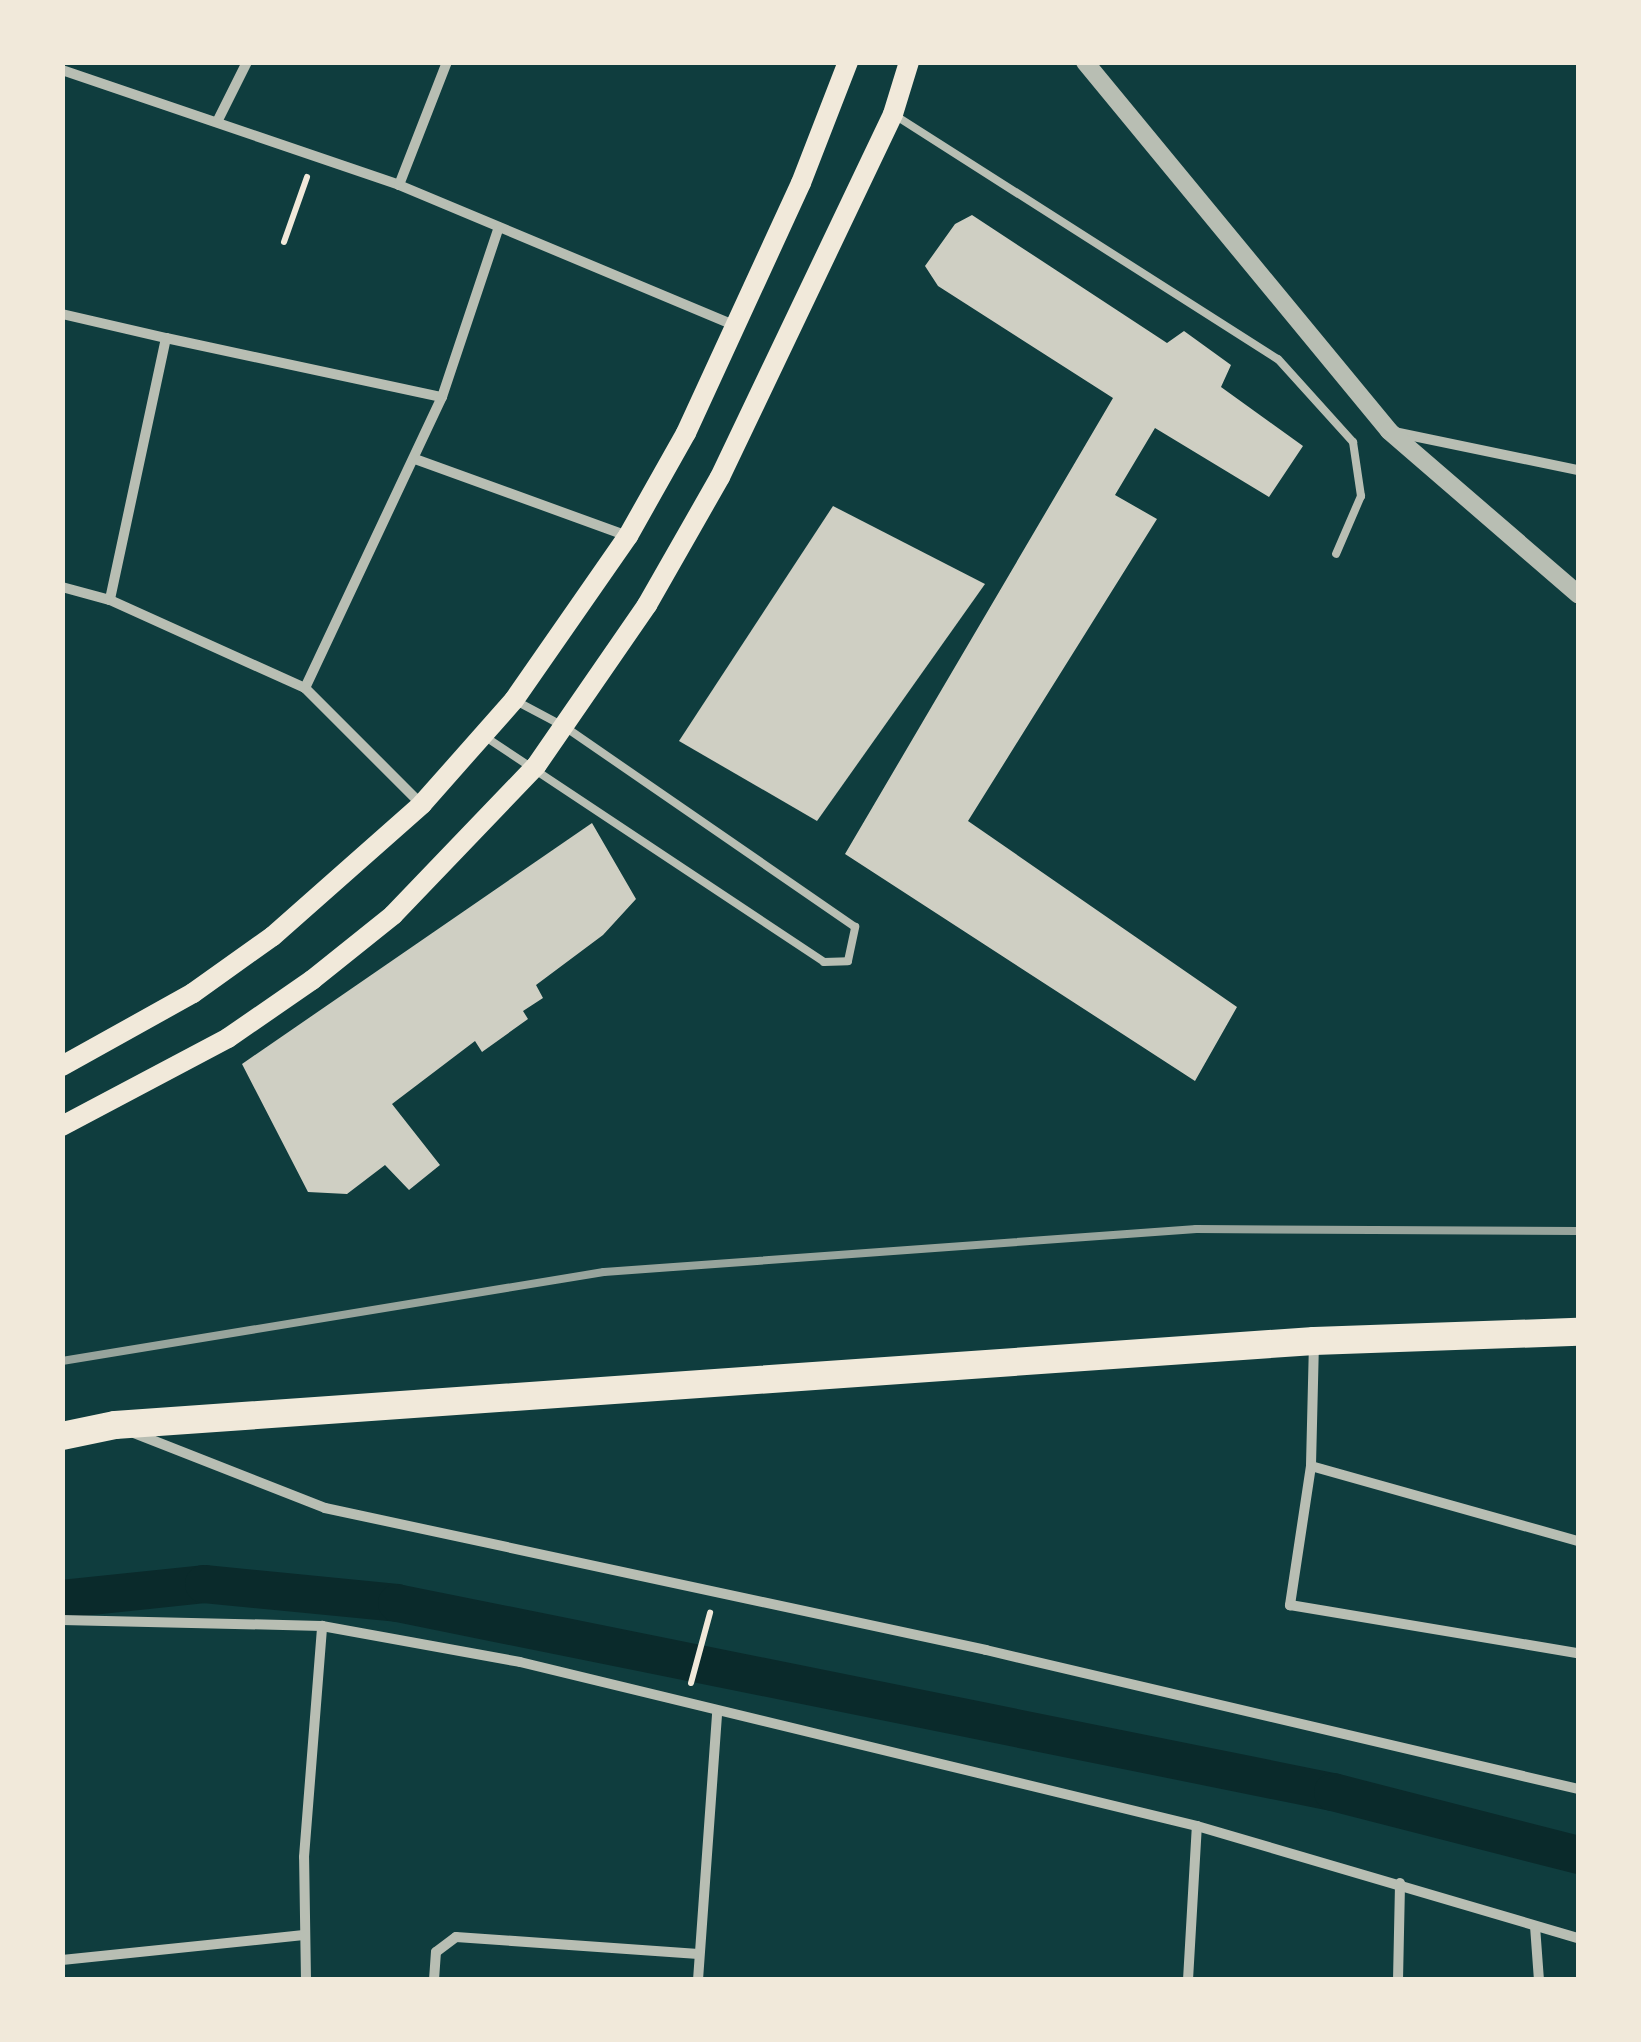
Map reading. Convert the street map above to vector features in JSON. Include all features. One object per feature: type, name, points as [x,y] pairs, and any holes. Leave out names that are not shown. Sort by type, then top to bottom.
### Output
[{"type":"highway","points":[[62,1436],[114,1425],[1314,1341],[1578,1332]]},
{"type":"main road","points":[[62,1066],[192,993],[273,936],[422,804],[514,700],[628,536],[736,326],[848,62]]},
{"type":"main road","points":[[62,1126],[228,1038],[312,980],[418,891],[536,766],[565,727],[720,477],[893,114],[909,62]]},
{"type":"street","points":[[217,122],[246,62]]},
{"type":"street","points":[[399,186],[446,62]]},
{"type":"street","points":[[1085,62],[1388,431],[1578,594]]},
{"type":"street","points":[[62,70],[399,186],[736,326]]},
{"type":"street","points":[[306,688],[442,397],[499,228]]},
{"type":"street","points":[[62,314],[442,397]]},
{"type":"street","points":[[110,600],[166,338]]},
{"type":"street","points":[[1388,431],[1578,470]]},
{"type":"street","points":[[415,459],[628,536]]},
{"type":"street","points":[[62,587],[110,600],[306,688],[422,804]]},
{"type":"street","points":[[1314,1341],[1310,1466],[1290,1605],[1578,1653]]},
{"type":"street","points":[[114,1425],[325,1508],[986,1650],[1578,1788]]},
{"type":"street","points":[[1310,1466],[1578,1540]]},
{"type":"street","points":[[62,1620],[322,1626],[520,1662],[717,1713],[1198,1826],[1578,1938]]},
{"type":"street","points":[[306,1980],[304,1935],[322,1626]]},
{"type":"street","points":[[698,1980],[717,1713]]},
{"type":"street","points":[[1188,1980],[1198,1826]]},
{"type":"street","points":[[1398,1980],[1400,1883]]},
{"type":"street","points":[[1535,1926],[1539,1980]]},
{"type":"street","points":[[62,1960],[304,1935]]},
{"type":"street","points":[[434,1980],[436,1952],[456,1937],[698,1954]]},
{"type":"lane","points":[[893,114],[1278,359],[1352,442],[1361,496],[1336,554]]},
{"type":"lane","points":[[484,736],[536,766],[824,962],[848,961],[854,927],[565,727],[514,700]]},
{"type":"path","points":[[284,242],[314,156]]},
{"type":"path","points":[[690,1689],[709,1615]]},
{"type":"building","points":[[972,215],[1167,343],[1184,331],[1231,365],[1221,387],[1303,446],[1269,497],[1155,428],[1115,495],[1157,519],[968,821],[1237,1007],[1195,1081],[845,854],[1113,398],[938,286],[925,266],[955,224]]},
{"type":"building","points":[[833,506],[985,584],[817,821],[679,741]]},
{"type":"building","points":[[592,823],[636,899],[603,935],[536,985],[543,998],[523,1011],[528,1019],[482,1052],[475,1041],[392,1104],[440,1165],[409,1190],[385,1165],[347,1194],[308,1192],[242,1064]]},
{"type":"waterway","points":[[62,1599],[204,1584],[397,1603],[1333,1792],[1578,1855]]},
{"type":"railway","points":[[62,1361],[604,1272],[1196,1229],[1578,1231]]}]
